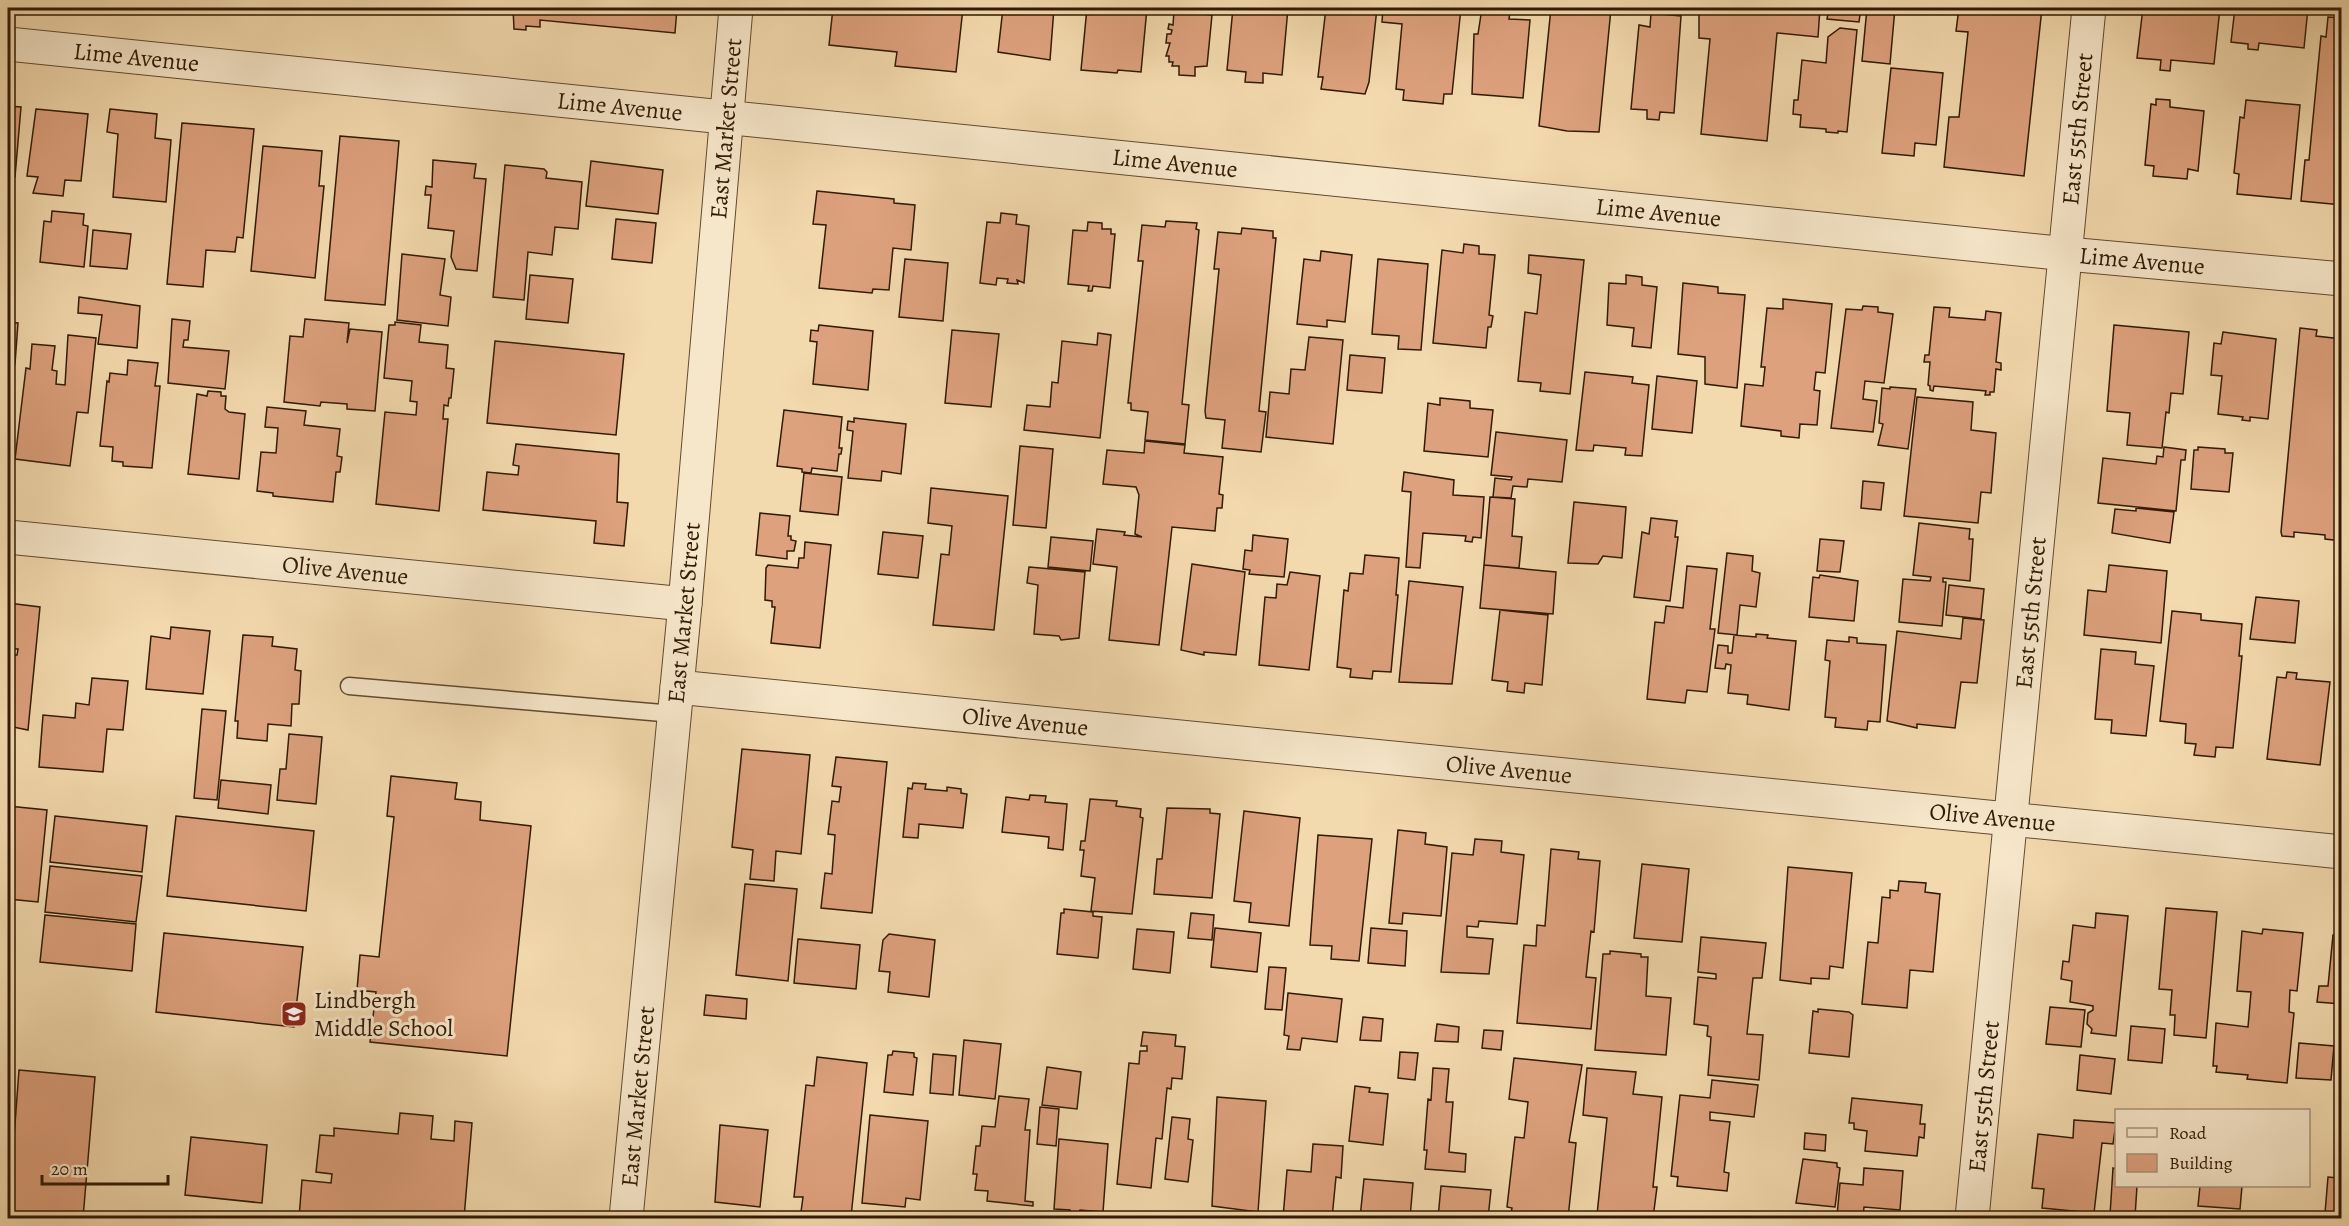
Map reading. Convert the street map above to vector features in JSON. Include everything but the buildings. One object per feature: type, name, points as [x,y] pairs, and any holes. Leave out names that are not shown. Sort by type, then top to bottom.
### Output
[{"type":"street","name":"East Market Street","points":[[626,1218],[685,604],[736,8]]},
{"type":"street","name":"East 55th Street","points":[[1972,1218],[2089,8]]},
{"type":"street","name":"Lime Avenue","points":[[8,44],[2067,254],[2342,279]]},
{"type":"street","name":"Olive Avenue","points":[[8,537],[685,604]]},
{"type":"street","name":"Olive Avenue","points":[[675,700],[2342,852]]},
{"type":"lane","points":[[349,686],[675,700]]},
{"type":"place","name":"Lindbergh Middle School","points":[[294,1014]]}]
